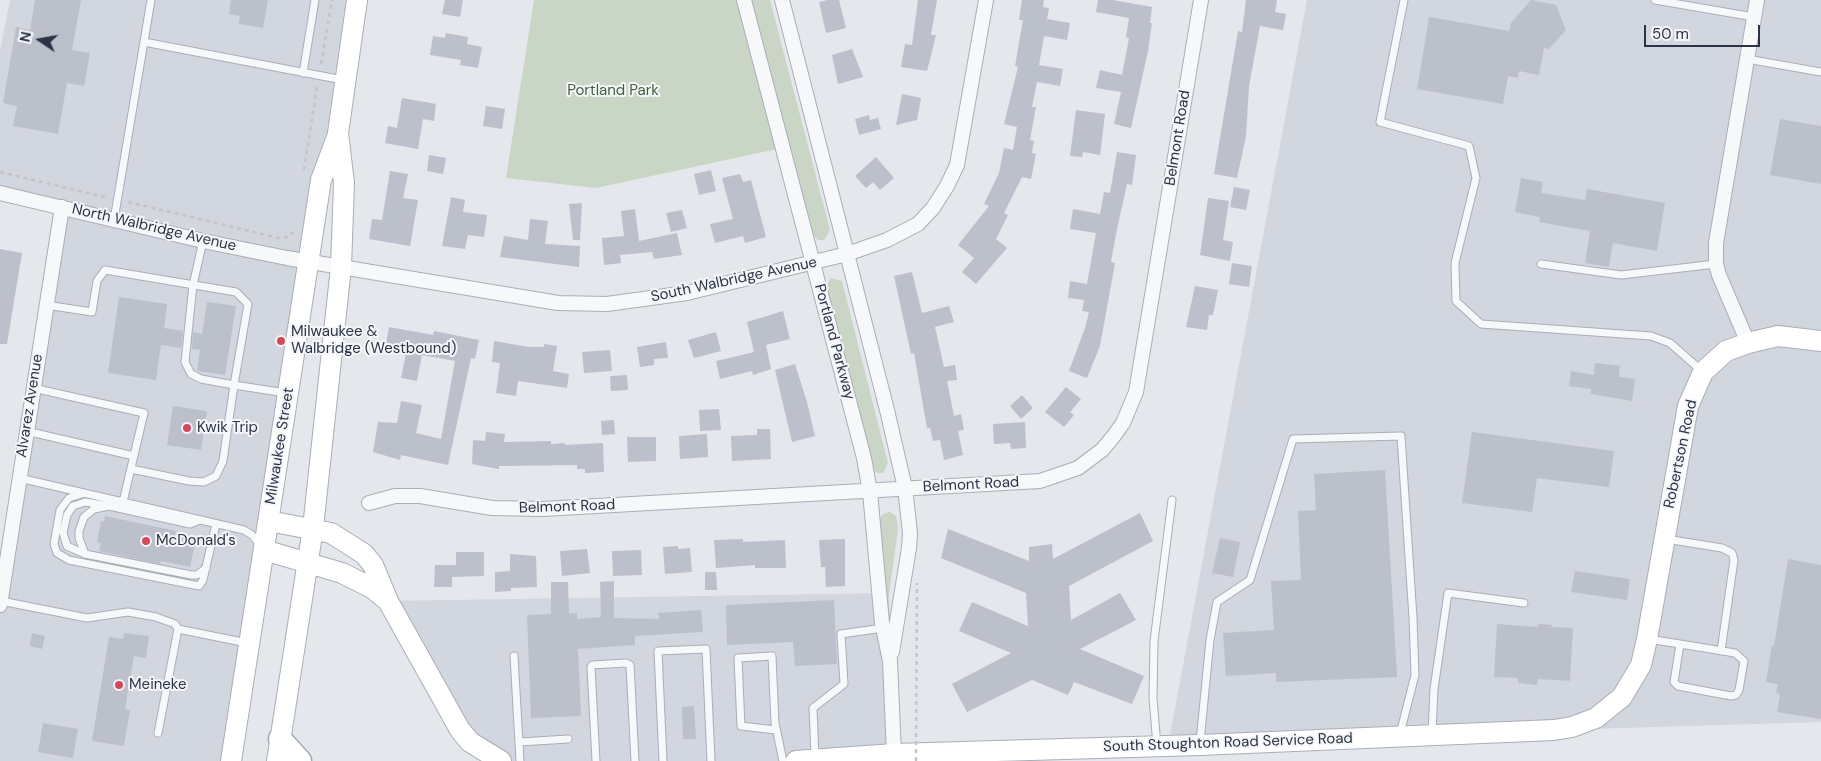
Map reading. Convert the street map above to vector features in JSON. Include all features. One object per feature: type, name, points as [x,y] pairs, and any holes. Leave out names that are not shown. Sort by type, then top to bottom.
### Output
[{"type":"main road","points":[[280,739],[300,761]]},
{"type":"street","name":"Milwaukee Street","points":[[277,761],[313,528],[341,267],[344,184],[338,133],[344,80],[357,0]]},
{"type":"street","name":"Portland Parkway","points":[[744,0],[864,458],[870,492],[883,628],[890,661],[894,754]]},
{"type":"street","name":"Portland Parkway","points":[[782,0],[905,488],[910,533],[909,548],[890,661]]},
{"type":"street","name":"South Walbridge Avenue","points":[[308,262],[558,303],[607,304],[687,292],[813,263],[887,240],[918,224],[933,208],[948,186],[956,165],[960,146],[986,0]]},
{"type":"street","name":"Belmont Road","points":[[369,503],[394,496],[420,496],[492,508],[543,509],[870,492],[905,488],[1040,481],[1053,478],[1089,460],[1102,450],[1123,423],[1136,392],[1201,0]]},
{"type":"street","points":[[1748,343],[1716,264],[1716,243],[1757,0]]},
{"type":"street","name":"Milwaukee Street","points":[[231,761],[321,180],[338,133]]},
{"type":"street","name":"North Walbridge Avenue","points":[[0,193],[203,241],[308,262]]},
{"type":"street","name":"Alvarez Avenue","points":[[0,603],[32,388],[62,207]]},
{"type":"street","name":"Robertson Road","points":[[1622,697],[1641,665],[1688,406],[1703,372],[1726,351],[1748,343],[1778,336],[1821,341]]},
{"type":"street","points":[[268,521],[313,528],[331,533],[364,554],[380,578],[388,600],[460,730],[470,742],[501,761]]},
{"type":"street","points":[[264,550],[308,562],[356,580],[372,588],[388,600]]},
{"type":"street","name":"South Stoughton Road Service Road","points":[[806,760],[894,754],[1432,736],[1572,727],[1596,718],[1622,697]]},
{"type":"lane","points":[[114,220],[151,0]]},
{"type":"lane","points":[[303,73],[315,0]]},
{"type":"lane","points":[[1404,0],[1380,122],[1469,146],[1476,178],[1455,263],[1456,301],[1481,324],[1651,336],[1670,343],[1703,372]]},
{"type":"lane","points":[[1655,0],[1754,17]]},
{"type":"lane","points":[[144,42],[344,80]]},
{"type":"lane","points":[[1747,59],[1821,72]]},
{"type":"lane","points":[[203,241],[193,285],[185,362],[191,374],[201,380],[289,393]]},
{"type":"lane","points":[[1541,264],[1621,275],[1716,264]]},
{"type":"lane","points":[[46,305],[92,312],[98,281],[105,270],[236,292],[248,304],[223,461],[216,476],[204,482],[189,481],[131,469]]},
{"type":"lane","points":[[32,388],[144,413],[124,502]]},
{"type":"lane","points":[[26,431],[134,456]]},
{"type":"lane","points":[[1200,745],[1210,640],[1217,602],[1250,580],[1293,439],[1400,436],[1413,618],[1414,674],[1400,737]]},
{"type":"lane","points":[[19,478],[244,530],[252,535],[264,550]]},
{"type":"lane","points":[[85,494],[69,498],[60,510],[54,544],[58,553],[65,559],[196,587],[202,584],[216,524]]},
{"type":"lane","points":[[1156,746],[1153,698],[1154,641],[1172,500]]},
{"type":"lane","points":[[200,520],[190,524],[109,506],[81,502],[73,506],[67,514],[63,533],[65,542],[72,550],[85,554],[191,575],[197,575],[206,568]]},
{"type":"lane","points":[[85,554],[79,538],[80,523],[94,508],[109,506]]},
{"type":"lane","points":[[1664,538],[1722,548],[1732,553],[1734,560],[1721,651]]},
{"type":"lane","points":[[1432,736],[1434,689],[1448,593],[1524,603]]},
{"type":"lane","points":[[0,603],[87,618],[128,612],[147,615],[175,624],[178,629],[158,733]]},
{"type":"lane","points":[[806,760],[813,708],[844,684],[841,634],[883,628]]},
{"type":"lane","points":[[178,629],[250,643]]},
{"type":"lane","points":[[1647,638],[1736,653],[1744,661],[1740,690],[1736,695],[1731,696],[1678,686],[1674,682],[1680,644]]},
{"type":"lane","points":[[663,761],[658,651],[706,648],[711,761]]},
{"type":"lane","points":[[514,656],[520,761]]},
{"type":"lane","points":[[776,730],[742,726],[738,658],[772,656],[776,730],[783,761]]},
{"type":"lane","points":[[596,761],[591,667],[592,664],[626,663],[630,666],[636,761]]},
{"type":"lane","points":[[520,742],[568,739]]},
{"type":"path","points":[[303,178],[332,0]]},
{"type":"path","points":[[0,172],[280,238],[294,233],[296,225]]},
{"type":"path","points":[[916,761],[917,583]]},
{"type":"shaded area","points":[[10,0],[357,0],[231,761],[0,761],[0,605],[62,208],[0,193],[0,51]]},
{"type":"shaded area","points":[[1307,0],[1821,0],[1821,722],[1554,730],[1168,746]]},
{"type":"shaded area","points":[[889,593],[894,754],[796,761],[501,761],[470,742],[388,601]]},
{"type":"green space","name":"Portland Park","points":[[534,0],[738,0],[777,149],[596,188],[506,178]]},
{"type":"green space","points":[[752,0],[770,0],[830,230],[824,240],[818,240],[813,235]]},
{"type":"green space","points":[[831,278],[842,281],[888,463],[883,473],[877,473],[872,469],[825,288]]},
{"type":"green space","points":[[890,512],[896,516],[898,528],[887,611],[879,520],[883,514]]},
{"type":"building","points":[[35,0],[81,0],[72,50],[90,53],[84,86],[67,83],[58,134],[13,126],[17,106],[3,103],[16,27],[30,30]]},
{"type":"building","points":[[231,0],[268,0],[263,28],[239,24],[240,16],[229,14]]},
{"type":"building","points":[[445,0],[463,0],[460,17],[442,14]]},
{"type":"building","points":[[839,0],[846,28],[826,33],[819,2]]},
{"type":"building","points":[[918,0],[937,0],[931,35],[936,35],[927,71],[901,67],[905,44],[912,45]]},
{"type":"building","points":[[1022,0],[1044,0],[1043,7],[1049,8],[1047,19],[1070,23],[1067,40],[1044,36],[1039,65],[1063,69],[1060,86],[1037,82],[1032,107],[1036,107],[1030,140],[1034,141],[1032,153],[1036,154],[1031,179],[1022,177],[1004,213],[1008,215],[996,239],[1007,248],[976,284],[962,272],[974,258],[958,245],[989,206],[984,204],[999,173],[1004,148],[1013,150],[1017,127],[1004,124],[1018,67],[1015,66],[1023,20],[1019,20]]},
{"type":"building","points":[[1098,0],[1113,0],[1152,7],[1148,51],[1131,128],[1114,124],[1121,92],[1096,88],[1100,70],[1122,75],[1129,38],[1126,37],[1129,18],[1096,12]]},
{"type":"building","points":[[1246,0],[1277,0],[1275,12],[1286,14],[1283,30],[1260,26],[1249,86],[1246,136],[1237,178],[1214,174],[1238,31],[1242,32]]},
{"type":"building","points":[[1531,0],[1556,5],[1566,30],[1549,49],[1544,48],[1539,75],[1519,71],[1518,78],[1508,76],[1503,104],[1417,89],[1429,17],[1509,31],[1511,23]]},
{"type":"building","points":[[446,33],[468,37],[467,44],[482,47],[478,68],[460,65],[461,60],[430,55],[433,36],[445,38]]},
{"type":"building","points":[[852,49],[863,77],[838,84],[832,55]]},
{"type":"building","points":[[902,94],[921,98],[917,120],[896,125]]},
{"type":"building","points":[[402,98],[436,104],[434,121],[423,119],[418,149],[385,143],[388,126],[397,128]]},
{"type":"building","points":[[486,106],[505,109],[502,129],[483,126]]},
{"type":"building","points":[[1076,110],[1105,114],[1100,155],[1083,152],[1082,157],[1070,156]]},
{"type":"building","points":[[869,115],[870,120],[878,118],[881,129],[859,135],[855,119]]},
{"type":"building","points":[[1780,119],[1821,126],[1821,184],[1770,175]]},
{"type":"building","points":[[1117,152],[1136,155],[1132,185],[1127,184],[1117,229],[1111,262],[1115,263],[1100,346],[1087,378],[1069,371],[1089,312],[1082,311],[1084,300],[1068,298],[1070,281],[1087,284],[1096,233],[1070,229],[1073,209],[1100,214],[1104,192],[1110,193]]},
{"type":"building","points":[[429,155],[446,158],[443,174],[427,171]]},
{"type":"building","points":[[876,157],[894,178],[880,190],[873,182],[866,188],[855,176]]},
{"type":"building","points":[[711,170],[716,191],[699,195],[694,174]]},
{"type":"building","points":[[390,171],[408,174],[403,198],[418,200],[410,246],[369,239],[372,219],[382,220]]},
{"type":"building","points":[[740,174],[743,182],[751,180],[766,237],[745,243],[743,236],[715,243],[710,224],[733,219],[722,178]]},
{"type":"building","points":[[1521,178],[1543,182],[1541,193],[1585,200],[1587,189],[1665,203],[1657,251],[1613,243],[1609,267],[1585,263],[1590,231],[1539,222],[1540,217],[1515,212]]},
{"type":"building","points":[[1234,187],[1250,190],[1246,210],[1230,207]]},
{"type":"building","points":[[451,197],[465,200],[463,212],[487,215],[484,237],[468,235],[465,249],[442,246]]},
{"type":"building","points":[[1208,198],[1229,201],[1223,240],[1233,242],[1230,261],[1200,255]]},
{"type":"building","points":[[582,203],[580,240],[573,240],[569,204]]},
{"type":"building","points":[[635,209],[639,241],[677,233],[682,255],[654,259],[652,252],[620,255],[621,263],[604,265],[602,238],[624,236],[621,211]]},
{"type":"building","points":[[682,210],[687,228],[671,232],[666,213]]},
{"type":"building","points":[[530,219],[548,221],[545,244],[580,246],[579,267],[500,257],[504,236],[528,240]]},
{"type":"building","points":[[0,249],[22,253],[7,344],[0,344]]},
{"type":"building","points":[[1232,263],[1252,266],[1249,287],[1229,284]]},
{"type":"building","points":[[912,272],[922,313],[949,306],[954,322],[935,327],[944,367],[955,365],[957,380],[947,381],[954,416],[961,414],[964,430],[958,431],[963,455],[944,460],[940,440],[933,441],[930,428],[927,428],[914,353],[911,354],[894,276]]},
{"type":"building","points":[[1195,286],[1218,290],[1213,315],[1209,315],[1207,330],[1186,327]]},
{"type":"building","points":[[119,297],[167,304],[164,328],[183,331],[181,348],[161,345],[156,380],[108,373]]},
{"type":"building","name":"Kwik Trip","points":[[207,302],[236,306],[225,375],[197,371],[200,350],[192,349],[193,332],[202,334]]},
{"type":"building","points":[[783,311],[790,339],[766,345],[771,369],[753,375],[752,371],[720,379],[716,361],[754,352],[747,322]]},
{"type":"building","points":[[389,327],[433,335],[434,331],[479,340],[475,359],[471,358],[448,465],[401,455],[400,460],[373,452],[378,422],[397,423],[401,401],[422,405],[416,433],[441,439],[455,361],[422,355],[417,381],[401,378],[407,349],[386,344]]},
{"type":"building","points":[[716,332],[721,351],[694,358],[688,340]]},
{"type":"building","points":[[494,341],[529,347],[544,347],[544,344],[557,346],[553,371],[569,374],[567,388],[518,381],[516,396],[496,393],[500,363],[492,362]]},
{"type":"building","points":[[666,342],[668,358],[654,359],[654,365],[640,367],[637,347]]},
{"type":"building","points":[[610,350],[612,371],[584,373],[582,352]]},
{"type":"building","points":[[1595,363],[1620,366],[1619,377],[1635,379],[1632,401],[1591,394],[1591,389],[1569,386],[1571,371],[1594,375]]},
{"type":"building","points":[[795,364],[815,436],[792,442],[775,370]]},
{"type":"building","points":[[627,375],[628,390],[611,391],[610,376]]},
{"type":"building","points":[[1066,387],[1081,399],[1070,412],[1074,415],[1064,427],[1045,412]]},
{"type":"building","points":[[1022,395],[1033,408],[1021,419],[1010,406]]},
{"type":"building","name":"Kwik Trip","points":[[173,406],[207,411],[201,450],[167,445]]},
{"type":"building","points":[[719,409],[721,430],[700,431],[699,410]]},
{"type":"building","points":[[614,420],[615,434],[602,435],[601,421]]},
{"type":"building","points":[[1025,422],[1026,448],[1011,449],[1010,443],[994,444],[993,424]]},
{"type":"building","points":[[757,429],[770,429],[771,459],[732,461],[731,436],[757,435]]},
{"type":"building","points":[[486,432],[505,434],[504,442],[551,441],[551,444],[565,443],[565,445],[603,443],[604,472],[585,473],[585,469],[577,469],[577,465],[499,466],[499,469],[472,464],[473,440],[485,441]]},
{"type":"building","points":[[1472,432],[1614,451],[1609,487],[1537,478],[1532,512],[1462,503]]},
{"type":"building","points":[[707,434],[708,457],[680,459],[679,436]]},
{"type":"building","points":[[627,437],[656,437],[656,461],[628,462]]},
{"type":"building","points":[[1385,470],[1397,677],[1276,682],[1276,673],[1226,676],[1223,633],[1274,630],[1271,581],[1301,580],[1298,511],[1316,510],[1314,474]]},
{"type":"building","points":[[1140,513],[1153,541],[1069,586],[1071,620],[1120,593],[1136,620],[1080,649],[1144,676],[1132,704],[1074,682],[1068,695],[1032,680],[967,712],[952,684],[1011,653],[959,631],[972,602],[1028,626],[1026,593],[941,558],[948,529],[1029,561],[1029,547],[1052,544],[1053,559]]},
{"type":"building","name":"McDonald's","points":[[105,516],[176,531],[175,535],[196,539],[190,567],[161,561],[160,564],[99,551],[101,543],[97,542],[101,521],[104,522]]},
{"type":"building","points":[[1220,538],[1240,542],[1233,577],[1212,573]]},
{"type":"building","points":[[743,539],[743,542],[785,540],[786,568],[755,568],[755,565],[716,568],[714,540]]},
{"type":"building","points":[[845,539],[845,586],[826,587],[825,567],[821,567],[819,540]]},
{"type":"building","points":[[678,546],[678,549],[690,548],[692,572],[665,574],[663,547]]},
{"type":"building","points":[[587,549],[590,573],[562,576],[560,551]]},
{"type":"building","points":[[641,550],[642,575],[613,576],[612,551]]},
{"type":"building","points":[[456,552],[484,552],[484,576],[452,577],[452,587],[434,587],[435,565],[456,565]]},
{"type":"building","points":[[510,554],[536,556],[537,587],[511,588],[511,591],[495,592],[495,572],[510,571]]},
{"type":"building","points":[[1788,559],[1821,565],[1821,719],[1777,712],[1780,694],[1776,693],[1778,684],[1766,682],[1772,645],[1774,646]]},
{"type":"building","points":[[1575,571],[1630,579],[1627,600],[1571,592]]},
{"type":"building","points":[[705,572],[716,572],[717,590],[705,590]]},
{"type":"building","points":[[614,581],[614,618],[659,619],[658,613],[701,610],[703,632],[635,636],[635,645],[578,649],[581,716],[531,718],[527,615],[551,614],[551,582],[568,582],[569,614],[577,613],[577,619],[601,617],[600,582]]},
{"type":"building","points":[[834,600],[837,664],[795,666],[793,642],[727,645],[726,605]]},
{"type":"building","points":[[1497,624],[1538,627],[1538,624],[1552,625],[1551,627],[1573,628],[1570,681],[1538,679],[1537,685],[1518,683],[1518,678],[1494,677]]},
{"type":"building","points":[[32,633],[45,636],[42,649],[30,646]]},
{"type":"building","points":[[124,633],[149,636],[146,658],[134,656],[125,709],[130,710],[124,746],[92,741],[109,637],[123,639]]},
{"type":"building","points":[[694,706],[696,739],[683,739],[682,707]]},
{"type":"building","points":[[43,723],[78,729],[73,758],[38,752]]},
{"type":"place","name":"Milwaukee & Walbridge (Westbound)","points":[[281,341]]},
{"type":"place","name":"Kwik Trip","points":[[187,428]]},
{"type":"place","name":"McDonald's","points":[[146,541]]},
{"type":"place","name":"Meineke","points":[[119,685]]}]
